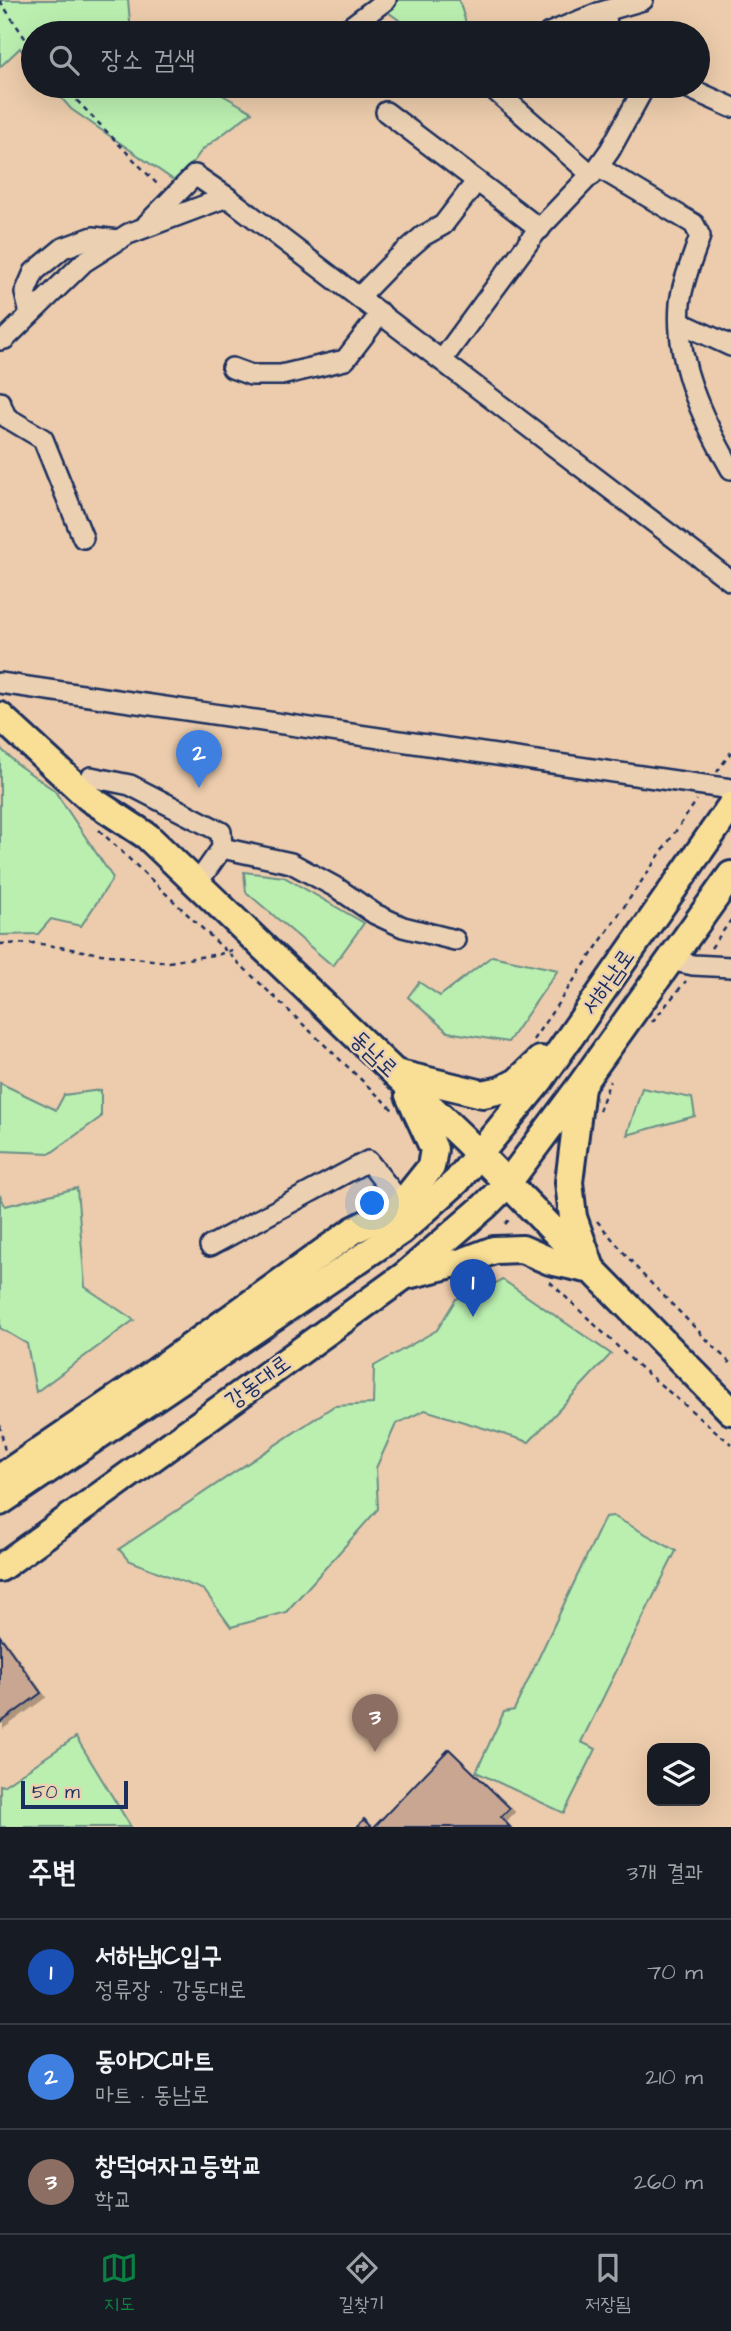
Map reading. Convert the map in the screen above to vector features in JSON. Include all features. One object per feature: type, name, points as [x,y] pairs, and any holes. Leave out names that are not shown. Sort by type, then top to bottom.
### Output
[{"type":"main road","name":"동남로","points":[[0,716],[89,798],[147,836],[196,886],[480,1156],[731,1411]]},
{"type":"main road","name":"서하남로","points":[[480,1156],[540,1080],[731,806]]},
{"type":"main road","name":"서하남로","points":[[507,1184],[731,875]]},
{"type":"main road","points":[[399,1077],[483,1094],[501,1090],[517,1082],[571,1035]]},
{"type":"main road","points":[[338,1274],[403,1205],[431,1167],[434,1149],[399,1077]]},
{"type":"main road","points":[[581,1085],[569,1182],[573,1217],[592,1270]]},
{"type":"main road","name":"강동대로","points":[[0,1502],[401,1231],[457,1181],[480,1156]]},
{"type":"main road","name":"강동대로","points":[[0,1568],[404,1276],[507,1184]]},
{"type":"main road","points":[[0,1478],[144,1380],[354,1230],[403,1205]]},
{"type":"main road","points":[[404,1276],[465,1261],[494,1250],[522,1250],[550,1261],[592,1270]]},
{"type":"street","points":[[358,21],[386,0]]},
{"type":"street","points":[[573,21],[599,8],[643,0]]},
{"type":"street","points":[[505,98],[595,171],[694,224],[700,236],[680,303],[681,355],[711,434],[731,469]]},
{"type":"street","points":[[442,360],[540,229],[595,171],[610,150],[638,98]]},
{"type":"street","points":[[710,98],[731,107]]},
{"type":"street","points":[[386,112],[540,229]]},
{"type":"street","points":[[144,228],[195,176],[381,313],[731,581]]},
{"type":"street","points":[[359,297],[423,236],[443,225],[476,182]]},
{"type":"street","points":[[0,340],[5,339],[84,262],[118,240],[227,197]]},
{"type":"street","points":[[30,314],[24,293],[34,272],[63,248],[93,237],[118,240]]},
{"type":"street","points":[[232,368],[251,375],[281,375],[345,360],[381,313]]},
{"type":"street","points":[[681,323],[731,346]]},
{"type":"street","points":[[0,402],[6,416],[43,439],[83,538]]},
{"type":"street","points":[[0,683],[731,789]]},
{"type":"street","points":[[91,777],[130,785],[221,832],[222,848],[196,886]]},
{"type":"street","points":[[222,848],[291,863],[337,888],[374,914],[403,927],[455,940]]},
{"type":"street","points":[[670,960],[731,967]]},
{"type":"street","points":[[210,1247],[369,1161],[403,1205]]},
{"type":"path","points":[[0,1],[21,32]]},
{"type":"path","points":[[75,98],[172,199]]},
{"type":"path","points":[[533,1039],[731,752]]},
{"type":"path","points":[[98,829],[396,1112]]},
{"type":"path","points":[[648,1027],[699,965],[731,920]]},
{"type":"path","points":[[0,944],[35,943],[168,962],[227,952],[256,942]]},
{"type":"path","points":[[598,1115],[610,1080]]},
{"type":"path","points":[[591,1215],[642,1274],[731,1364]]},
{"type":"path","points":[[550,1282],[636,1364],[731,1444]]},
{"type":"green space","points":[[0,0],[128,0],[130,21],[21,21],[21,49],[0,67]]},
{"type":"green space","points":[[371,0],[459,0],[465,21],[400,21]]},
{"type":"green space","points":[[61,98],[228,98],[252,112],[202,150],[178,183],[71,109]]},
{"type":"green space","points":[[0,748],[18,765],[54,790],[113,878],[81,926],[51,919],[38,934],[0,935]]},
{"type":"green space","points":[[244,872],[284,877],[364,923],[333,966],[246,892]]},
{"type":"green space","points":[[492,956],[558,970],[508,1042],[448,1032],[408,997],[419,982],[440,996]]},
{"type":"green space","points":[[0,1083],[56,1110],[64,1095],[101,1090],[101,1117],[51,1153],[0,1151]]},
{"type":"green space","points":[[642,1088],[692,1098],[695,1116],[627,1135]]},
{"type":"green space","points":[[77,1188],[85,1287],[134,1320],[36,1392],[27,1344],[0,1328],[0,1195],[5,1206]]},
{"type":"green space","points":[[503,1280],[611,1354],[529,1442],[425,1410],[396,1424],[376,1468],[378,1509],[286,1612],[231,1627],[204,1590],[128,1560],[119,1549],[334,1406],[373,1404],[374,1366],[437,1330],[456,1299]]},
{"type":"green space","points":[[613,1516],[676,1551],[581,1742],[596,1749],[564,1813],[476,1772],[504,1712],[514,1710],[605,1517]]},
{"type":"green space","points":[[76,1737],[131,1827],[0,1827],[0,1785],[3,1786]]},
{"type":"building","points":[[0,1636],[41,1693],[0,1723]]},
{"type":"building","points":[[449,1749],[510,1808],[501,1817],[510,1827],[374,1827]]},
{"type":"building","points":[[364,1819],[372,1827],[357,1827]]},
{"type":"place","name":"동아DC마트","points":[[199,788]]},
{"type":"place","name":"서하남IC입구","points":[[473,1317]]},
{"type":"place","name":"창덕여자고등학교","points":[[375,1752]]}]
